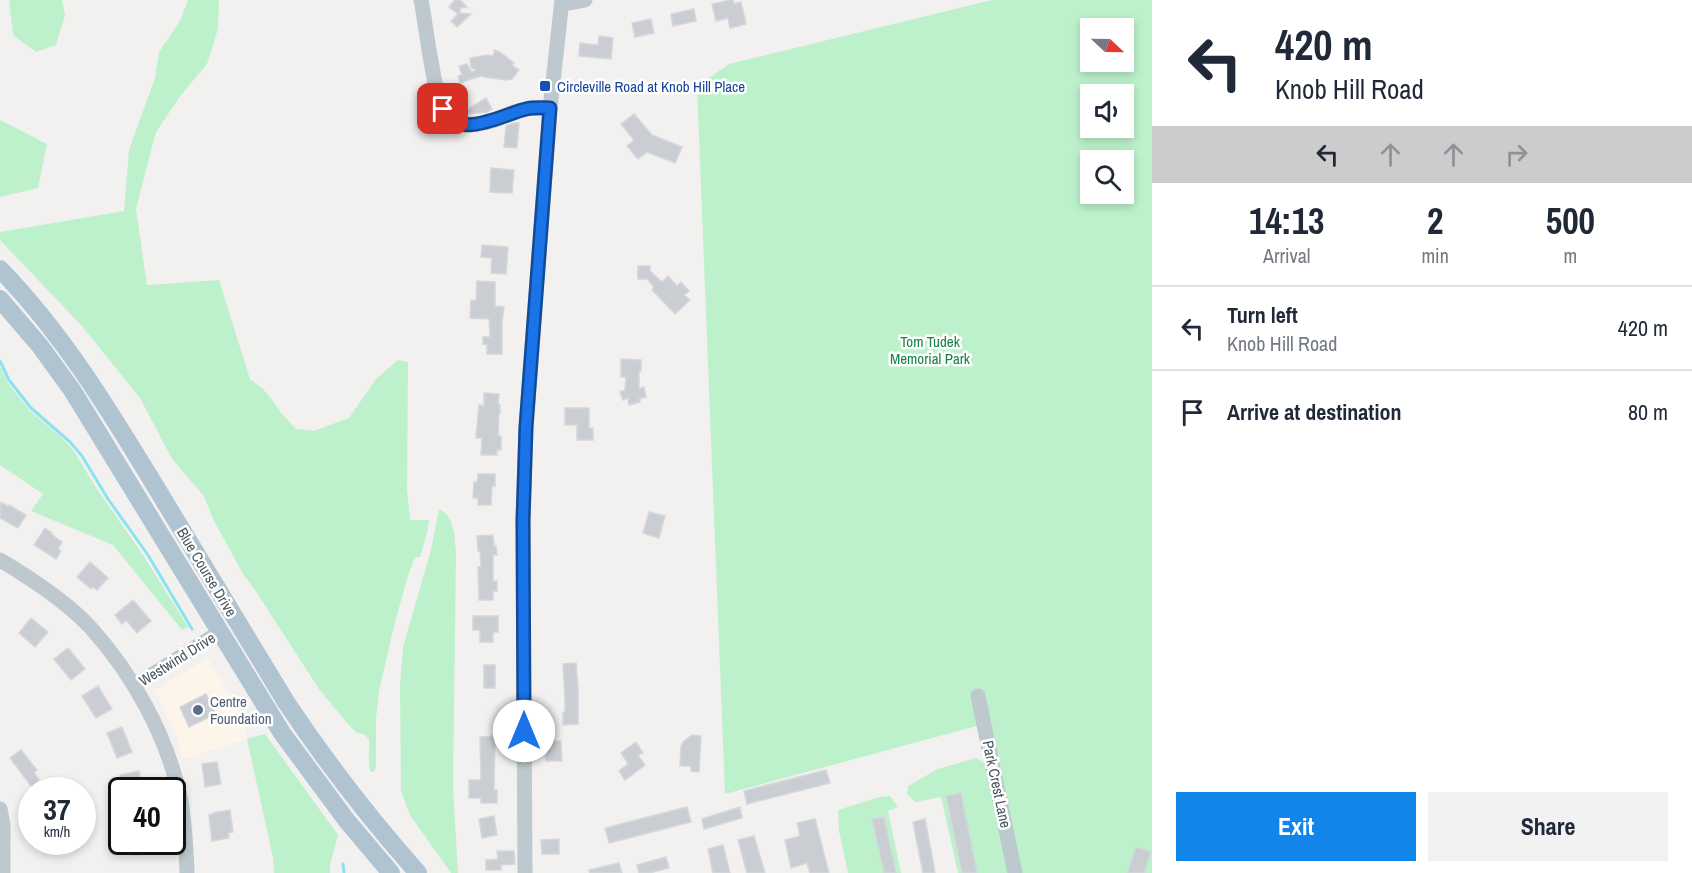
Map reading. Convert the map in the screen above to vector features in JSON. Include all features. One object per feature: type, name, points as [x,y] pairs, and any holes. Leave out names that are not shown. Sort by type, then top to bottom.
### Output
[{"type":"main road","name":"Blue Course Drive","points":[[0,269],[44,318],[94,387],[307,733],[367,813],[418,873]]},
{"type":"main road","name":"Blue Course Drive","points":[[0,299],[40,346],[72,390],[262,702],[302,762],[391,873]]},
{"type":"street","points":[[421,0],[437,95],[447,116],[459,123],[476,124],[489,122],[524,109],[550,108]]},
{"type":"street","points":[[525,873],[523,520],[525,439],[550,108],[562,2],[585,0]]},
{"type":"street","points":[[0,560],[58,599],[90,627],[134,686],[158,731],[172,768],[182,808],[187,873]]},
{"type":"street","name":"Westwind Drive","points":[[134,686],[220,632]]},
{"type":"street","name":"Park Crest Lane","points":[[978,696],[1015,873]]},
{"type":"street","points":[[0,809],[3,825],[3,873]]},
{"type":"shaded area","points":[[208,658],[243,717],[247,739],[184,759],[174,729],[155,691]]},
{"type":"green space","points":[[9,0],[62,0],[65,15],[56,45],[36,52],[13,35]]},
{"type":"green space","points":[[188,0],[219,0],[218,29],[207,64],[181,95],[156,132],[136,209],[147,285],[219,280],[250,379],[263,389],[296,429],[314,431],[349,418],[376,379],[398,360],[408,362],[407,488],[410,520],[429,520],[420,557],[415,557],[408,576],[379,691],[374,772],[371,772],[369,765],[369,739],[356,732],[346,722],[319,689],[242,572],[213,519],[204,496],[172,459],[140,398],[81,325],[0,240],[0,232],[124,211],[129,150],[155,78],[159,52],[180,21]]},
{"type":"green space","name":"Tom Tudek Memorial Park","points":[[992,0],[1152,0],[1152,873],[1015,873],[984,724],[725,794],[697,86],[729,64]]},
{"type":"green space","points":[[0,120],[47,144],[38,188],[0,197]]},
{"type":"green space","points":[[0,366],[8,383],[30,411],[74,451],[188,627],[182,630],[113,545],[31,511],[43,494],[0,465]]},
{"type":"green space","points":[[439,509],[451,522],[456,550],[453,787],[458,873],[451,873],[410,815],[401,791],[400,685],[403,647],[431,550]]},
{"type":"green space","points":[[265,734],[338,835],[330,873],[274,873],[273,858],[247,739]]},
{"type":"green space","points":[[976,758],[986,764],[1009,873],[958,873],[941,797],[915,802],[907,794],[908,786],[938,769]]},
{"type":"green space","points":[[890,796],[898,807],[888,811],[901,873],[848,873],[839,831],[838,810]]},
{"type":"building","points":[[455,0],[460,0],[467,7],[460,8],[460,13],[471,14],[457,27],[451,21],[458,14],[449,7]]},
{"type":"building","points":[[733,0],[734,4],[741,2],[746,24],[730,28],[728,18],[716,21],[712,4]]},
{"type":"building","points":[[694,9],[696,21],[673,26],[671,14]]},
{"type":"building","points":[[651,19],[654,33],[635,37],[632,23]]},
{"type":"building","points":[[599,36],[613,38],[611,59],[579,56],[580,43],[598,45]]},
{"type":"building","points":[[495,50],[514,63],[512,65],[519,70],[512,79],[484,77],[480,74],[481,76],[460,83],[458,76],[462,75],[459,66],[467,64],[472,72],[476,71],[471,67],[470,58],[493,56]]},
{"type":"building","points":[[486,98],[492,109],[487,112],[469,114],[467,110]]},
{"type":"building","points":[[634,114],[652,135],[682,147],[675,163],[647,152],[638,159],[627,146],[634,140],[621,124]]},
{"type":"building","points":[[519,123],[517,148],[504,147],[506,126]]},
{"type":"building","points":[[491,168],[514,170],[512,193],[490,192]]},
{"type":"building","points":[[482,245],[508,247],[506,274],[491,273],[492,258],[481,257]]},
{"type":"building","points":[[638,266],[650,266],[650,271],[662,282],[668,276],[677,286],[681,282],[689,291],[684,295],[690,300],[675,314],[652,290],[654,287],[647,279],[638,279]]},
{"type":"building","points":[[477,281],[495,282],[495,306],[504,307],[502,354],[487,354],[487,345],[483,344],[483,337],[490,337],[489,319],[470,318],[471,300],[476,301]]},
{"type":"building","points":[[621,359],[641,360],[639,389],[644,387],[646,397],[639,399],[640,402],[629,405],[628,398],[623,400],[620,392],[625,390],[626,377],[621,377]]},
{"type":"building","points":[[484,393],[499,394],[498,436],[501,436],[501,450],[497,450],[497,455],[481,455],[482,438],[476,438],[479,405],[484,406]]},
{"type":"building","points":[[565,408],[589,408],[589,428],[593,428],[593,440],[577,440],[577,425],[565,425]]},
{"type":"building","points":[[478,474],[495,474],[491,505],[478,505],[478,498],[473,498],[474,482],[477,482]]},
{"type":"building","points":[[0,502],[26,515],[18,528],[0,518]]},
{"type":"building","points":[[649,512],[665,516],[659,538],[643,533]]},
{"type":"building","points":[[45,528],[62,542],[58,549],[61,551],[56,559],[34,545]]},
{"type":"building","points":[[493,535],[497,555],[493,555],[493,581],[497,581],[497,591],[493,591],[493,600],[479,600],[478,567],[481,567],[477,536]]},
{"type":"building","points":[[90,562],[108,578],[97,590],[93,587],[91,589],[77,577]]},
{"type":"building","points":[[133,600],[151,621],[137,633],[126,620],[122,624],[115,615]]},
{"type":"building","points":[[473,616],[498,616],[498,632],[493,632],[493,642],[480,642],[480,630],[473,630]]},
{"type":"building","points":[[31,618],[48,632],[35,647],[19,633]]},
{"type":"building","points":[[68,648],[85,669],[71,680],[54,659]]},
{"type":"building","points":[[576,663],[578,724],[563,725],[565,700],[563,664]]},
{"type":"building","points":[[484,665],[495,665],[495,688],[484,688]]},
{"type":"building","points":[[98,686],[112,709],[96,718],[82,696]]},
{"type":"building","name":"Centre Foundation","points":[[206,694],[216,714],[189,727],[180,707]]},
{"type":"building","points":[[122,727],[132,752],[117,758],[107,733]]},
{"type":"building","points":[[692,735],[701,736],[699,772],[691,771],[691,766],[680,766],[681,747],[683,742]]},
{"type":"building","points":[[495,736],[494,790],[497,790],[497,803],[481,803],[481,798],[469,798],[469,780],[481,780],[480,737]]},
{"type":"building","points":[[548,741],[561,741],[562,761],[546,761],[545,747],[548,747]]},
{"type":"building","points":[[636,742],[643,753],[638,755],[645,765],[625,780],[619,771],[628,764],[621,753]]},
{"type":"building","points":[[21,750],[37,770],[34,772],[37,777],[24,777],[10,758]]},
{"type":"building","points":[[217,762],[221,784],[205,787],[202,764]]},
{"type":"building","points":[[826,770],[830,783],[747,804],[744,791]]},
{"type":"building","points":[[139,771],[140,777],[120,777],[120,775]]},
{"type":"building","points":[[961,793],[977,873],[962,873],[946,796]]},
{"type":"building","points":[[687,807],[691,822],[609,843],[605,828]]},
{"type":"building","points":[[740,807],[742,818],[704,829],[702,819]]},
{"type":"building","points":[[230,810],[233,832],[228,833],[229,838],[212,841],[209,815]]},
{"type":"building","points":[[494,816],[497,835],[482,838],[479,819]]},
{"type":"building","points":[[884,817],[896,873],[884,873],[872,819]]},
{"type":"building","points":[[815,819],[829,873],[810,873],[807,863],[791,868],[785,840],[800,836],[797,823]]},
{"type":"building","points":[[925,819],[935,873],[923,873],[913,822]]},
{"type":"building","points":[[754,836],[765,873],[747,873],[738,840]]},
{"type":"building","points":[[559,839],[559,854],[542,854],[541,840]]},
{"type":"building","points":[[723,845],[730,873],[713,873],[708,849]]},
{"type":"building","points":[[1136,847],[1151,852],[1144,873],[1127,873]]},
{"type":"building","points":[[497,851],[514,851],[515,864],[501,865],[501,870],[486,870],[486,860],[498,859]]},
{"type":"building","points":[[666,857],[669,868],[639,873],[637,865]]},
{"type":"building","points":[[619,863],[622,873],[590,873],[589,870]]},
{"type":"waterway","points":[[0,361],[9,380],[31,408],[70,442],[82,456],[108,499],[148,555],[192,629]]},
{"type":"waterway","points":[[343,864],[344,873]]},
{"type":"place","name":"Circleville Road at Knob Hill Place","points":[[545,86]]},
{"type":"place","name":"Centre Foundation","points":[[198,710]]},
{"type":"route","points":[[443,109],[454,121],[476,124],[489,122],[524,109],[550,108],[526,427],[523,520],[524,731]]}]
